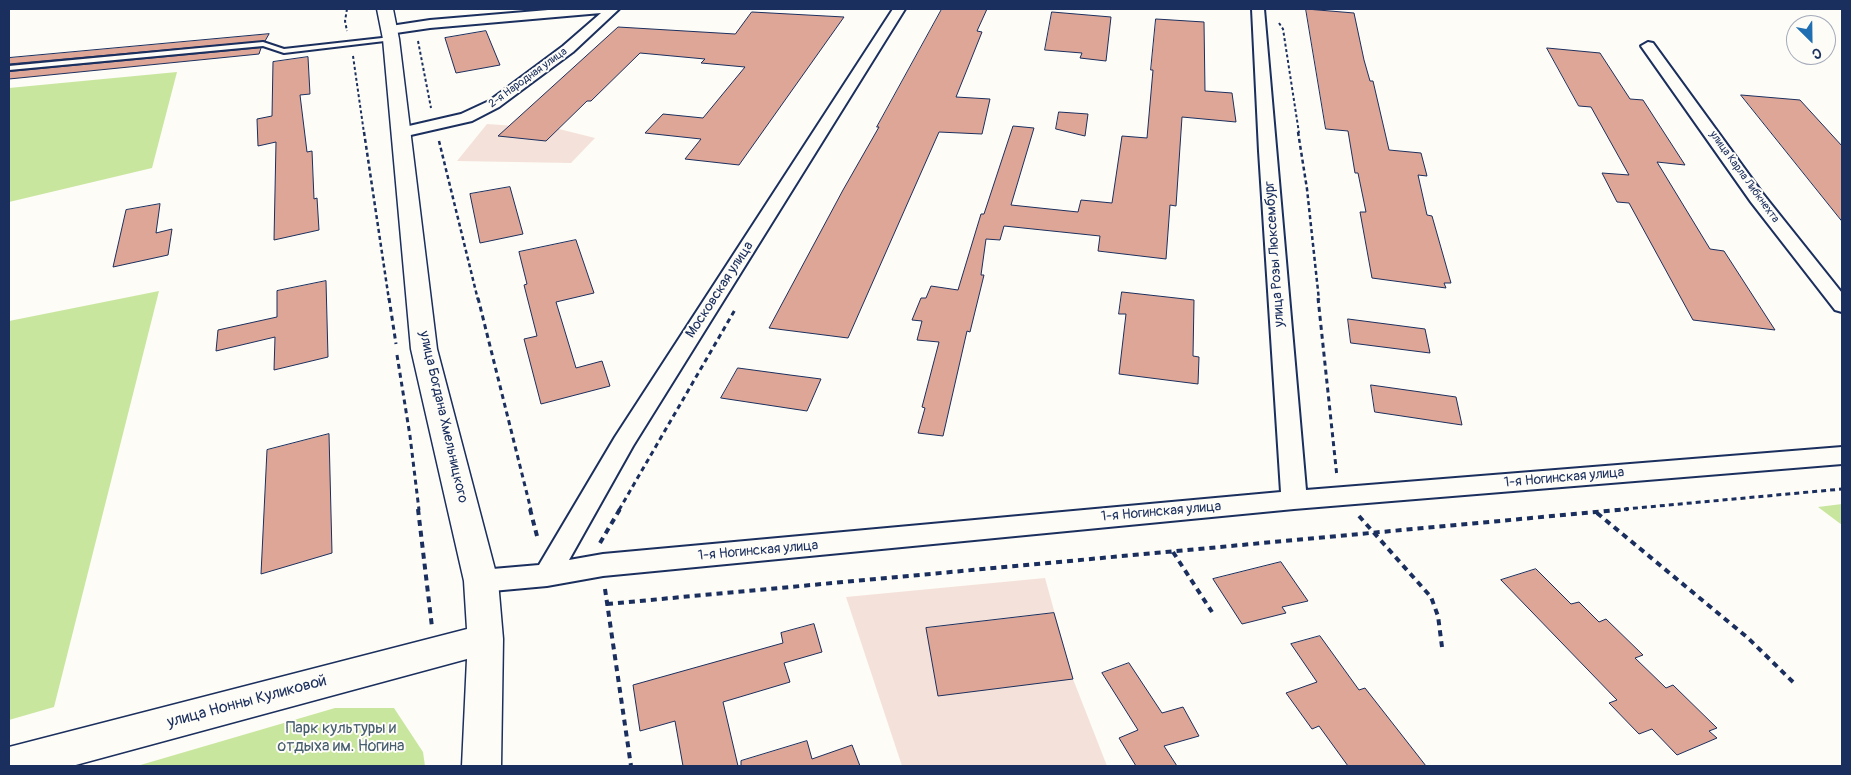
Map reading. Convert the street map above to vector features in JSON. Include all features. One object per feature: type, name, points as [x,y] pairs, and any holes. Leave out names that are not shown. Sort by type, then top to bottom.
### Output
[{"type":"street","points":[[395,26],[602,9]]},
{"type":"street","name":"2-я Народная улица","points":[[402,132],[466,118],[494,104],[568,49],[613,9]]},
{"type":"street","name":"Московская улица","points":[[547,575],[623,443],[899,9]]},
{"type":"street","name":"улица Розы Люксембург","points":[[1258,9],[1267,161],[1294,500]]},
{"type":"street","name":"улица Богдана Хмельницкого","points":[[395,26],[402,132],[424,349],[480,581],[485,639],[482,766]]},
{"type":"street","name":"улица Карла Либкнехта","points":[[1648,46],[1757,198],[1842,306]]},
{"type":"street","name":"1-я Ногинская улица","points":[[480,581],[547,575],[603,565],[1294,500],[1842,456]]},
{"type":"street","name":"улица Нонны Куликовой","points":[[9,765],[485,639]]},
{"type":"lane","points":[[9,68],[263,44],[284,51],[351,44],[395,26]]},
{"type":"path","points":[[347,9],[345,21],[351,44],[410,436],[435,652]]},
{"type":"path","points":[[1275,19],[1283,29],[1305,180],[1336,470],[1342,496],[1371,532],[1431,597],[1438,616],[1442,648]]},
{"type":"path","points":[[395,26],[434,125],[547,575]]},
{"type":"path","points":[[607,604],[1842,489]]},
{"type":"path","points":[[1596,512],[1748,638],[1795,684]]},
{"type":"path","points":[[1173,552],[1212,612]]},
{"type":"path","points":[[603,565],[630,765],[624,766]]},
{"type":"shaded area","points":[[487,124],[559,129],[595,138],[571,163],[457,161]]},
{"type":"shaded area","points":[[1045,578],[1073,679],[1107,766],[902,766],[846,597]]},
{"type":"green space","points":[[177,72],[152,168],[9,202],[9,88]]},
{"type":"green space","points":[[159,291],[54,707],[9,720],[9,321]]},
{"type":"green space","points":[[1842,504],[1842,525],[1818,507]]},
{"type":"green space","name":"Парк культуры и отдыха им. Ногина","points":[[335,708],[394,708],[423,752],[425,766],[137,766]]},
{"type":"building","points":[[942,9],[987,9],[977,31],[982,32],[956,97],[990,99],[982,134],[939,132],[848,338],[769,328],[879,127],[877,127]]},
{"type":"building","points":[[1306,9],[1354,13],[1364,60],[1370,81],[1373,81],[1389,150],[1421,153],[1427,176],[1418,175],[1427,215],[1432,216],[1451,283],[1444,283],[1446,288],[1372,278],[1360,212],[1366,212],[1358,173],[1355,173],[1348,131],[1326,129]]},
{"type":"building","points":[[752,12],[844,17],[739,165],[685,159],[701,139],[645,133],[663,114],[703,118],[745,67],[701,63],[705,59],[640,53],[591,101],[587,101],[546,141],[498,136],[618,27],[735,34]]},
{"type":"building","points":[[1052,12],[1111,17],[1106,61],[1080,58],[1082,53],[1045,50]]},
{"type":"building","points":[[1156,19],[1204,22],[1205,91],[1232,93],[1236,122],[1182,117],[1176,206],[1170,205],[1166,259],[1098,251],[1100,236],[1004,226],[1000,240],[986,239],[981,275],[984,275],[970,332],[967,331],[943,436],[918,433],[925,408],[922,407],[939,342],[917,340],[922,321],[912,320],[921,298],[926,298],[931,286],[958,290],[981,214],[984,214],[1013,126],[1034,128],[1011,205],[1078,212],[1081,200],[1112,203],[1122,136],[1147,138]]},
{"type":"building","points":[[486,31],[500,65],[456,73],[445,38]]},
{"type":"building","points":[[269,34],[265,41],[9,64],[9,58]]},
{"type":"building","points":[[261,48],[259,54],[9,79],[9,72]]},
{"type":"building","points":[[1547,48],[1600,53],[1630,99],[1643,100],[1685,165],[1657,162],[1710,249],[1724,251],[1775,330],[1693,320],[1629,203],[1617,202],[1602,173],[1629,175],[1591,107],[1579,106]]},
{"type":"building","points":[[308,57],[310,94],[300,95],[307,152],[312,151],[314,199],[317,198],[319,230],[274,240],[276,142],[258,146],[257,119],[272,116],[273,62]]},
{"type":"building","points":[[1741,95],[1800,100],[1842,146],[1842,221]]},
{"type":"building","points":[[1059,112],[1088,114],[1085,136],[1056,129]]},
{"type":"building","points":[[510,187],[523,234],[480,243],[470,194]]},
{"type":"building","points":[[160,204],[156,233],[172,229],[168,255],[113,267],[126,210]]},
{"type":"building","points":[[576,240],[594,293],[556,302],[576,368],[602,361],[610,386],[541,404],[524,339],[537,336],[524,285],[527,284],[519,252]]},
{"type":"building","points":[[326,281],[328,357],[274,370],[275,337],[216,351],[218,330],[277,317],[277,291]]},
{"type":"building","points":[[1122,292],[1194,300],[1193,356],[1199,357],[1198,384],[1119,374],[1126,314],[1119,314]]},
{"type":"building","points":[[1348,319],[1425,329],[1430,353],[1351,343]]},
{"type":"building","points":[[738,368],[821,379],[807,411],[721,398]]},
{"type":"building","points":[[1371,385],[1456,397],[1462,425],[1375,412]]},
{"type":"building","points":[[329,434],[332,553],[261,574],[267,450]]},
{"type":"building","points":[[1281,562],[1308,601],[1282,607],[1286,613],[1242,624],[1213,579]]},
{"type":"building","points":[[1536,569],[1571,604],[1579,602],[1599,622],[1606,619],[1643,655],[1635,658],[1666,688],[1673,685],[1717,728],[1709,731],[1717,738],[1677,755],[1652,729],[1639,734],[1609,703],[1617,700],[1501,580]]},
{"type":"building","points":[[1054,613],[1073,679],[938,696],[926,628]]},
{"type":"building","points":[[814,624],[822,652],[784,663],[790,682],[723,702],[738,766],[683,766],[675,721],[640,731],[633,685],[783,643],[781,633]]},
{"type":"building","points":[[1320,636],[1359,690],[1365,688],[1426,766],[1348,766],[1319,726],[1312,729],[1286,693],[1317,682],[1291,644]]},
{"type":"building","points":[[1129,663],[1162,713],[1183,707],[1199,736],[1164,746],[1177,766],[1136,766],[1119,738],[1138,730],[1102,673]]},
{"type":"building","points":[[807,741],[812,759],[852,745],[860,766],[741,766],[741,761]]}]
